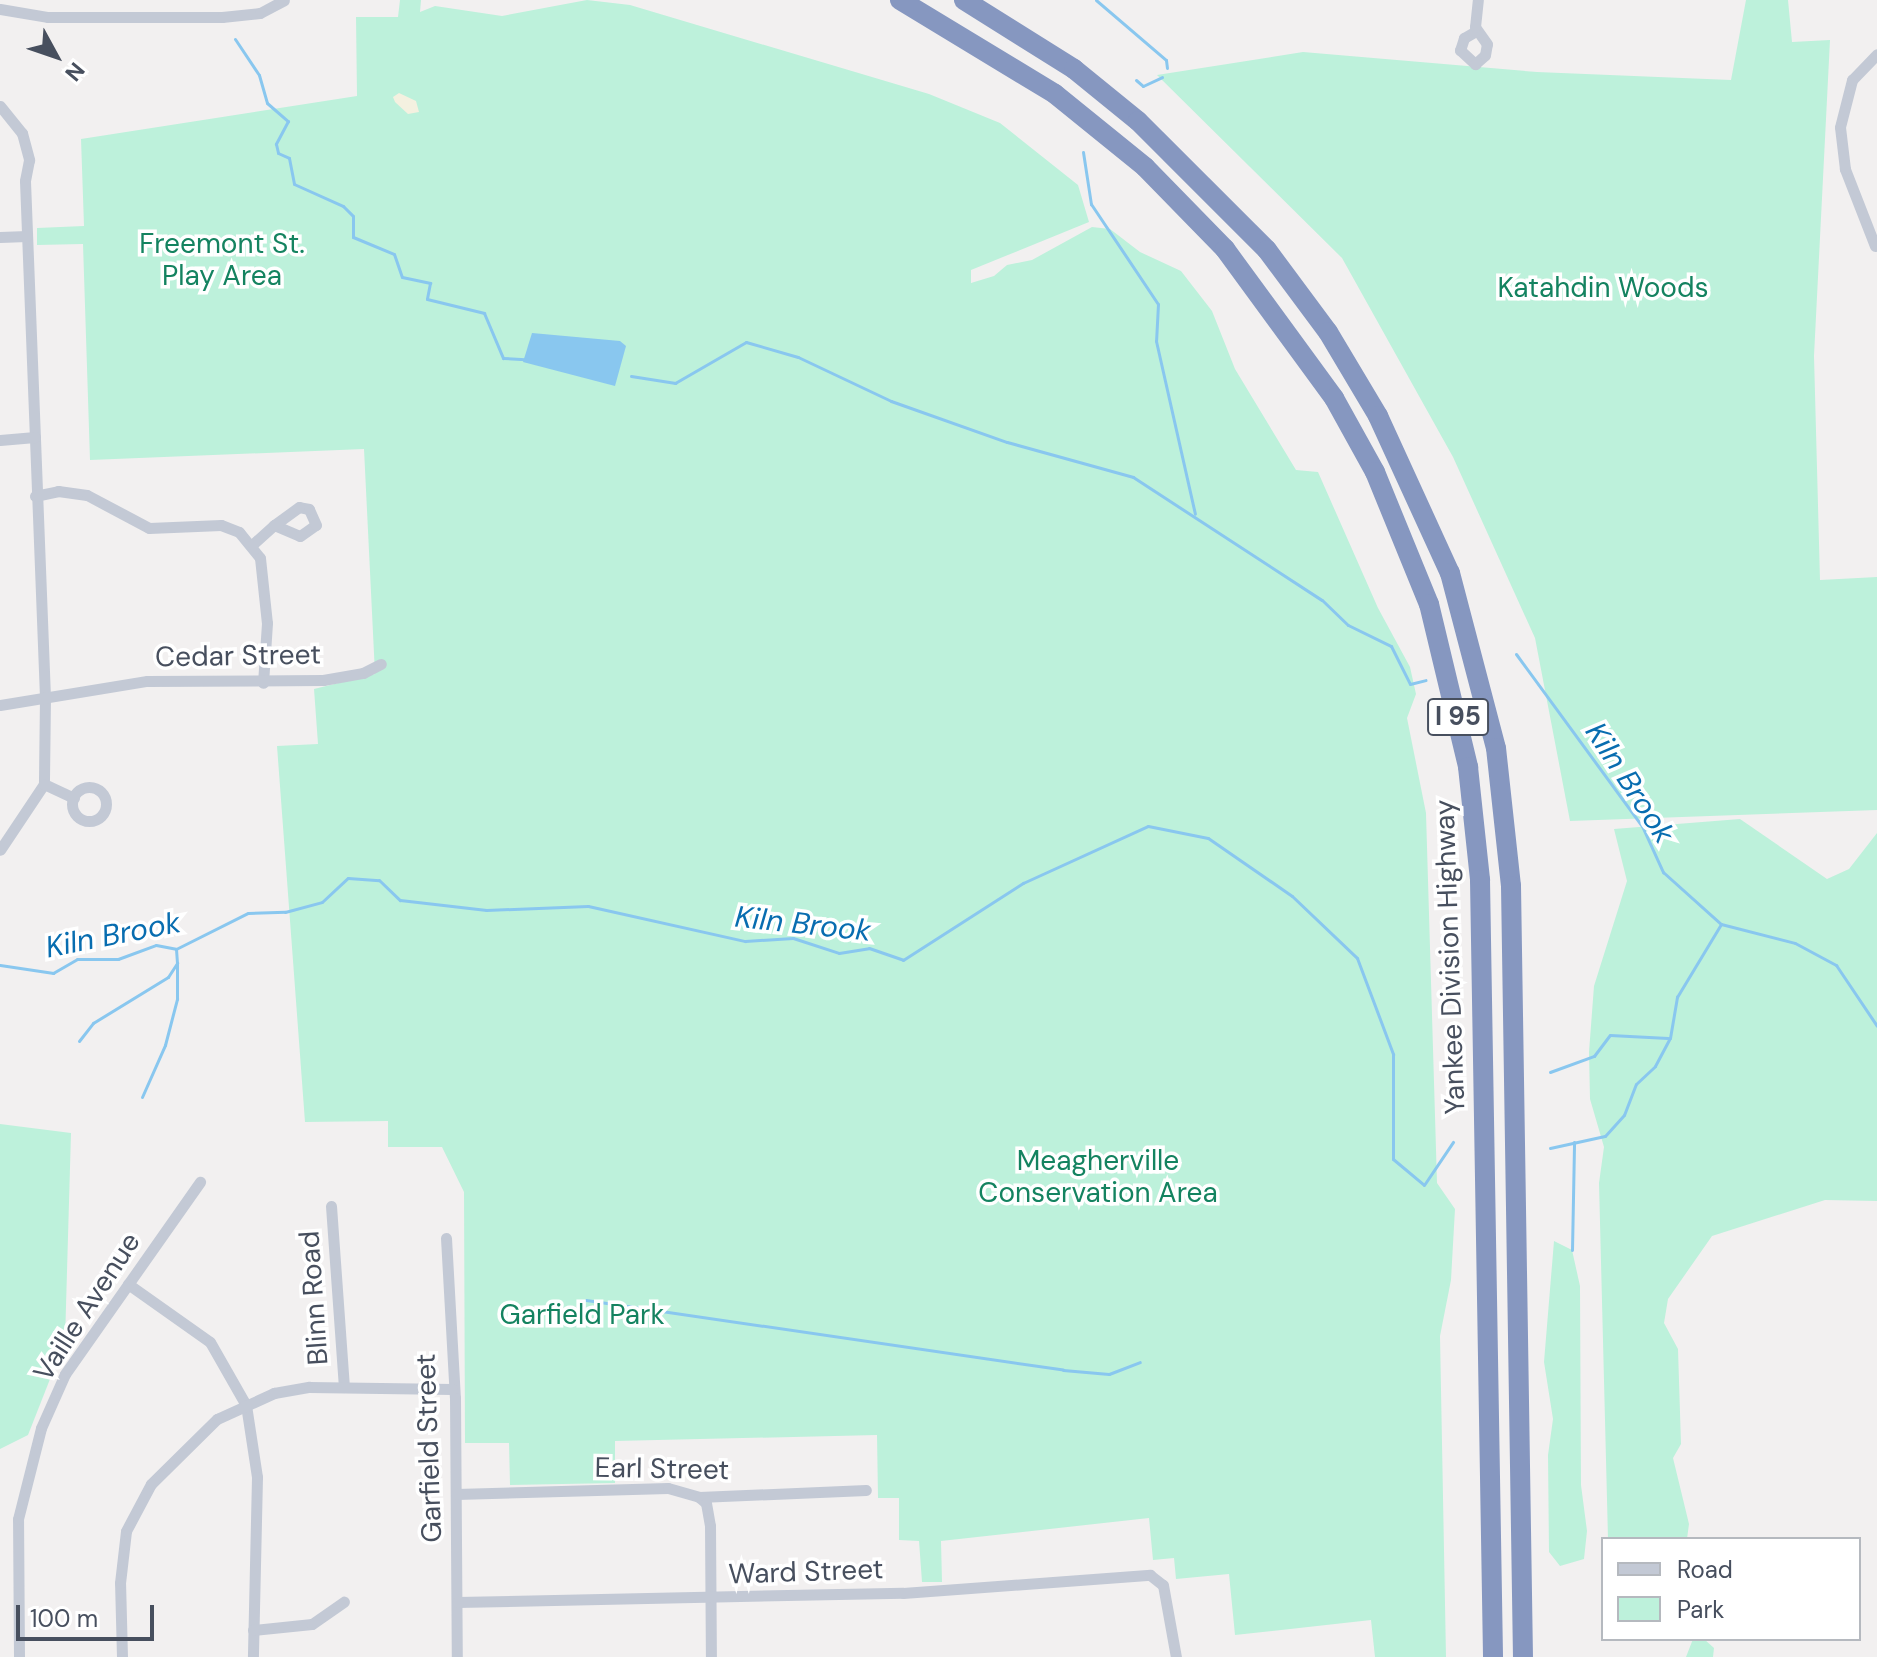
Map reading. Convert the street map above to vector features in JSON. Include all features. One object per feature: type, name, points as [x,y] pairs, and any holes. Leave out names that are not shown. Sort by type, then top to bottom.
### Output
[{"type":"highway","name":"Yankee Division Highway","points":[[900,0],[1055,94],[1145,167],[1225,249],[1334,398],[1375,472],[1429,604],[1468,767],[1480,880],[1493,1657]]},
{"type":"highway","name":"Yankee Division Highway","points":[[964,0],[1066,64],[1138,121],[1267,250],[1357,378],[1413,483],[1450,573],[1496,748],[1511,886],[1523,1657]]},
{"type":"street","points":[[0,9],[48,17],[222,17],[260,13],[284,0]]},
{"type":"street","points":[[1476,31],[1478,0]]},
{"type":"street","points":[[1875,246],[1845,169],[1840,127],[1852,80],[1877,54]]},
{"type":"street","points":[[0,106],[22,133],[29,160],[25,181],[45,697],[44,784],[4,829],[0,850]]},
{"type":"street","points":[[0,237],[27,236]]},
{"type":"street","points":[[0,440],[35,437]]},
{"type":"street","points":[[35,496],[58,491],[87,495],[134,524],[149,528],[221,525],[253,544],[260,558],[266,603],[263,683]]},
{"type":"street","points":[[253,544],[274,525]]},
{"type":"street","name":"Cedar Street","points":[[0,705],[178,679],[263,683],[323,680],[363,673],[381,664]]},
{"type":"street","points":[[44,784],[74,798]]},
{"type":"street","name":"Vaille Avenue","points":[[19,1657],[18,1519],[30,1459],[65,1374],[200,1182]]},
{"type":"street","name":"Blinn Road","points":[[331,1206],[344,1387]]},
{"type":"street","name":"Garfield Street","points":[[446,1238],[456,1494],[457,1657]]},
{"type":"street","points":[[128,1284],[210,1342],[246,1405],[257,1477],[253,1657]]},
{"type":"street","points":[[122,1657],[120,1580],[126,1531],[151,1484],[217,1419],[246,1405],[309,1387],[452,1389]]},
{"type":"street","name":"Earl Street","points":[[456,1494],[668,1488],[699,1497],[866,1490]]},
{"type":"street","points":[[699,1497],[706,1503],[710,1526],[711,1657]]},
{"type":"street","name":"Ward Street","points":[[457,1602],[903,1593],[1101,1576],[1156,1576],[1169,1606],[1176,1657]]},
{"type":"street","points":[[253,1630],[312,1624],[344,1602]]},
{"type":"green space","points":[[400,0],[421,0],[420,12],[435,6],[502,16],[587,0],[630,5],[929,94],[1000,123],[1078,185],[1089,222],[971,270],[971,283],[994,276],[1007,265],[1032,260],[1092,227],[1110,229],[1140,252],[1181,271],[1212,311],[1235,369],[1296,470],[1318,472],[1378,608],[1410,667],[1416,694],[1407,718],[1426,813],[1437,1183],[1455,1209],[1451,1280],[1440,1336],[1446,1657],[1375,1657],[1371,1620],[1235,1635],[1229,1574],[1176,1579],[1174,1558],[1153,1560],[1149,1518],[941,1541],[942,1582],[922,1582],[919,1541],[899,1540],[899,1498],[878,1498],[877,1435],[615,1441],[615,1483],[510,1485],[509,1443],[465,1443],[464,1192],[442,1147],[388,1147],[388,1121],[305,1122],[277,746],[318,744],[314,689],[375,674],[364,449],[90,460],[83,244],[37,245],[37,228],[84,226],[81,139],[357,96],[356,17],[398,17]]},
{"type":"green space","name":"Katahdin Woods","points":[[1746,0],[1788,0],[1792,42],[1830,40],[1814,356],[1820,580],[1877,577],[1877,810],[1570,821],[1535,638],[1453,457],[1342,258],[1157,75],[1303,52],[1537,72],[1731,80]]},
{"type":"green space","points":[[1740,819],[1827,879],[1849,869],[1877,833],[1877,1201],[1825,1200],[1712,1236],[1668,1299],[1664,1323],[1678,1349],[1681,1444],[1673,1458],[1689,1524],[1687,1537],[1608,1537],[1599,1183],[1604,1147],[1590,1099],[1589,1052],[1594,986],[1627,881],[1614,829]]},
{"type":"green space","points":[[0,1124],[71,1133],[65,1341],[28,1435],[0,1449]]},
{"type":"green space","points":[[1554,1241],[1572,1250],[1580,1286],[1581,1485],[1587,1531],[1584,1559],[1560,1566],[1549,1552],[1548,1455],[1553,1419],[1544,1362]]},
{"type":"green space","points":[[1692,1641],[1706,1641],[1714,1648],[1713,1657],[1686,1657]]},
{"type":"sand","points":[[399,93],[416,101],[419,112],[408,114],[395,102],[393,97]]},
{"type":"water","points":[[532,333],[620,341],[626,346],[615,386],[523,362]]},
{"type":"waterway","points":[[1096,0],[1166,60],[1167,68]]},
{"type":"waterway","name":"Kiln Brook","points":[[235,39],[259,75],[267,103],[288,121],[276,144],[278,153],[289,158],[294,184],[343,206],[353,216],[353,237],[394,254],[402,277],[430,283],[427,299],[484,313],[503,358],[525,359]]},
{"type":"waterway","points":[[1136,80],[1143,86],[1162,77]]},
{"type":"waterway","points":[[1083,152],[1091,204],[1158,304],[1156,341],[1195,514]]},
{"type":"waterway","name":"Kiln Brook","points":[[631,376],[675,383],[746,342],[798,357],[891,401],[1007,442],[1133,477],[1322,600],[1348,625],[1391,646],[1410,684],[1426,680]]},
{"type":"waterway","name":"Kiln Brook","points":[[1516,654],[1642,826],[1663,872],[1721,924]]},
{"type":"waterway","name":"Kiln Brook","points":[[0,965],[53,973],[77,959],[118,959],[156,945],[176,949],[248,913],[285,912],[322,902],[348,878],[379,880],[400,900],[486,910],[588,906],[745,941],[793,938],[839,953],[869,948],[903,960],[1023,883],[1148,826],[1208,838],[1292,896],[1357,958],[1393,1054],[1393,1159],[1424,1185],[1453,1142]]},
{"type":"waterway","name":"Kiln Brook","points":[[1550,1148],[1605,1136],[1624,1115],[1636,1084],[1655,1066],[1670,1038],[1677,997],[1721,924],[1795,943],[1836,965],[1877,1026]]},
{"type":"waterway","points":[[79,1041],[93,1023],[168,977],[177,963],[176,949]]},
{"type":"waterway","points":[[142,1097],[165,1045],[177,999],[177,963]]},
{"type":"waterway","name":"Kiln Brook","points":[[1550,1072],[1594,1056],[1610,1035],[1668,1038]]},
{"type":"waterway","points":[[1572,1250],[1574,1142]]},
{"type":"waterway","points":[[586,1300],[1063,1370],[1109,1374],[1140,1362]]},
{"type":"park label","name":"Freemont St. Play Area","points":[[222,260]]},
{"type":"park label","name":"Meagherville Conservation Area","points":[[1098,1177]]},
{"type":"park label","name":"Garfield Park","points":[[582,1315]]}]
